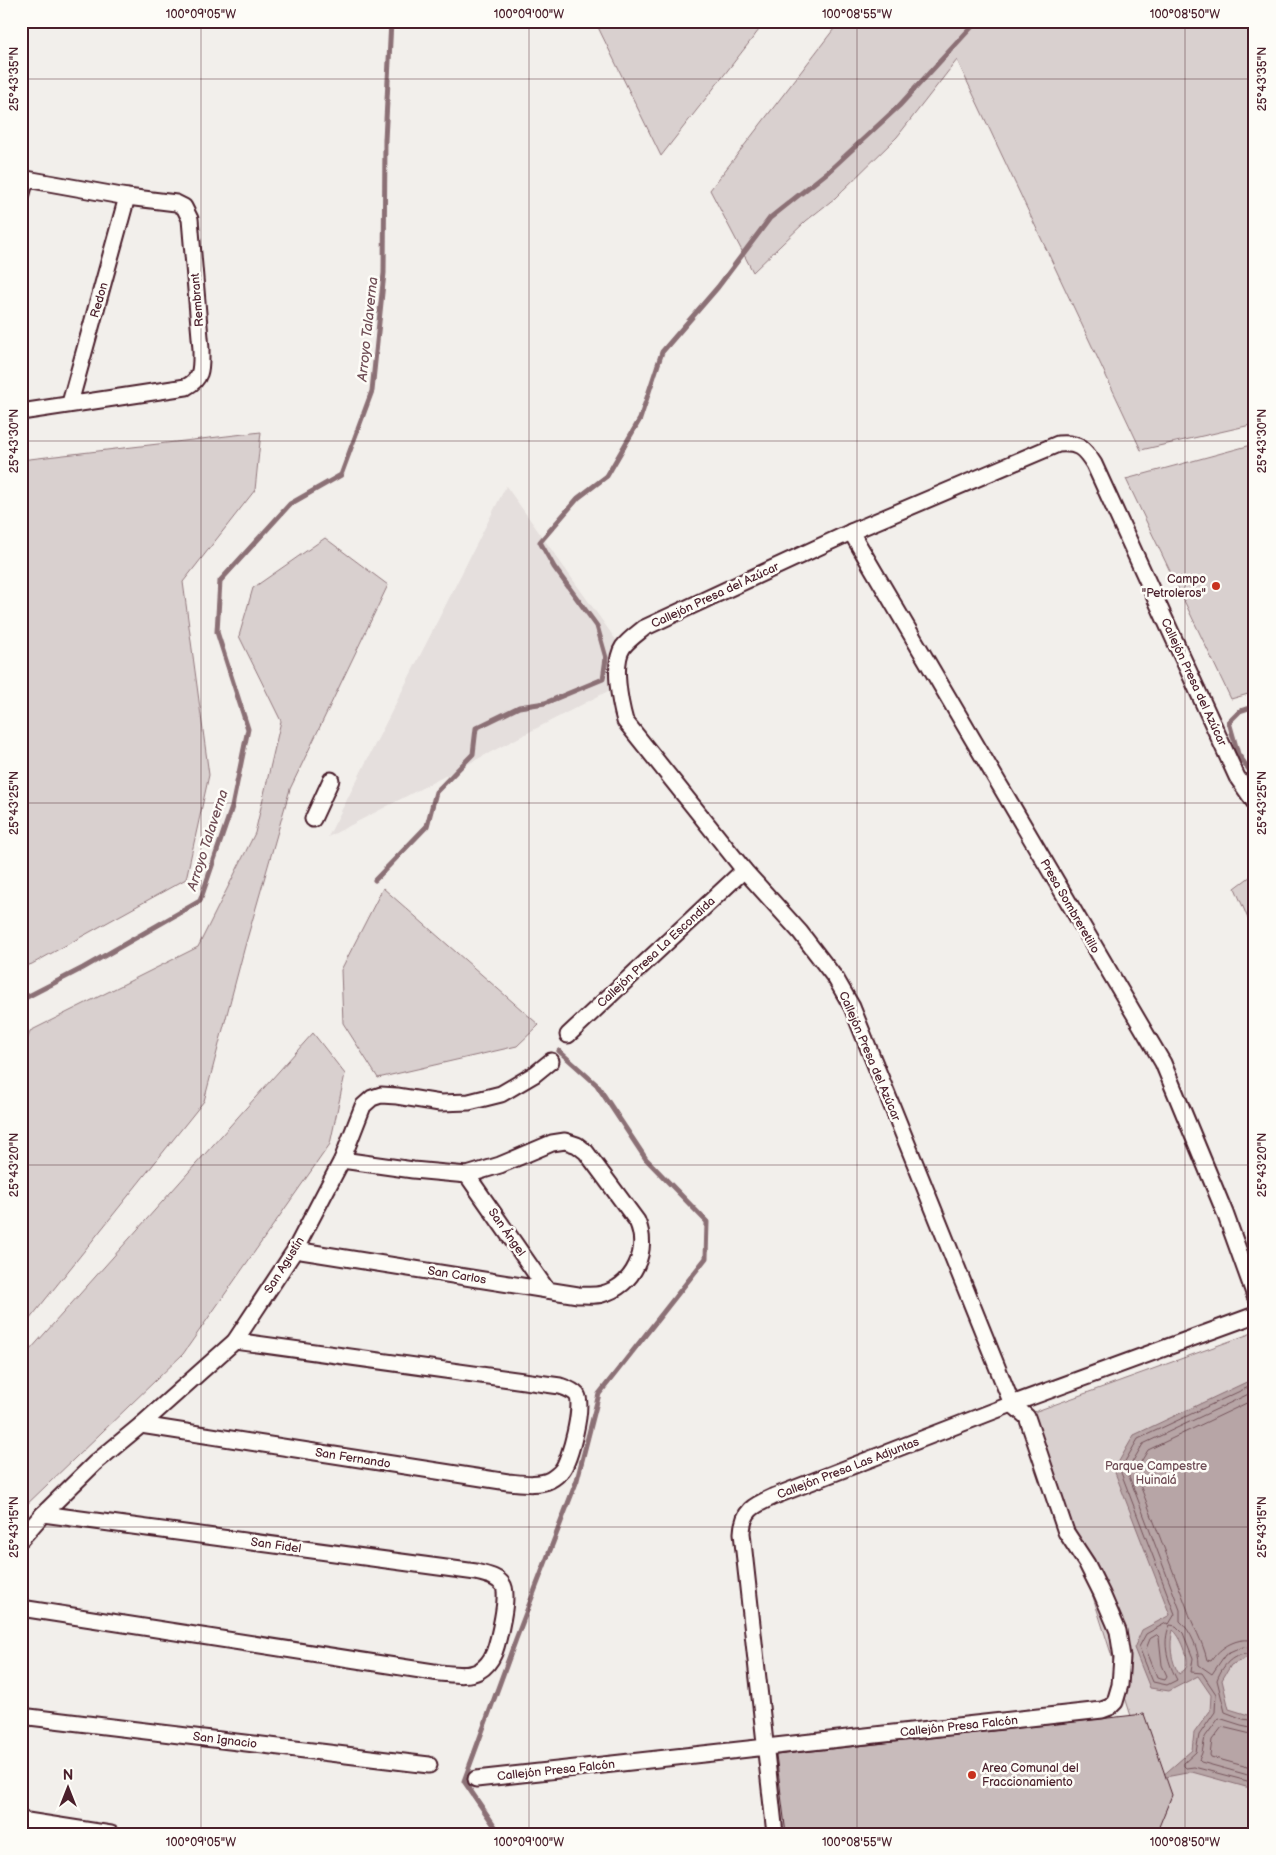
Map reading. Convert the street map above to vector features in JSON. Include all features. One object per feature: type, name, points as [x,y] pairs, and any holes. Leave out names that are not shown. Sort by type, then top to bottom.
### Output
[{"type":"street","points":[[21,197],[24,178]]},
{"type":"street","name":"Rembrant","points":[[21,412],[186,387],[194,383],[200,371],[201,350],[190,219],[184,207],[176,204],[127,198],[24,178]]},
{"type":"street","name":"Redon","points":[[70,404],[127,198]]},
{"type":"street","name":"Callejón Presa del Azúcar","points":[[1012,1404],[852,1008],[836,978],[800,932],[744,870],[625,721],[618,685],[618,668],[622,649],[644,628],[851,532],[1058,444],[1072,443],[1082,449],[1094,464],[1237,777],[1255,802]]},
{"type":"street","name":"Presa Sombreretillo","points":[[851,532],[1163,1063],[1226,1213],[1255,1296]]},
{"type":"street","points":[[313,819],[331,780]]},
{"type":"street","name":"Callejón Presa La Escondida","points":[[568,1035],[744,870]]},
{"type":"street","name":"San Agustín","points":[[21,1539],[43,1514],[95,1463],[141,1425],[235,1341],[296,1250],[342,1160],[364,1106],[372,1098],[381,1095],[440,1103],[469,1102],[501,1094],[535,1074],[551,1061]]},
{"type":"street","name":"San Carlos","points":[[296,1250],[578,1295],[602,1294],[618,1286],[632,1275],[642,1250],[642,1233],[637,1221],[586,1152],[577,1145],[564,1142],[552,1143],[500,1166],[467,1175]]},
{"type":"street","points":[[342,1160],[467,1175]]},
{"type":"street","name":"San Ángel","points":[[467,1175],[548,1290]]},
{"type":"street","name":"Callejón Presa Las Adjuntas","points":[[775,1834],[742,1533],[743,1522],[748,1511],[758,1503],[774,1496],[1012,1404],[1255,1315]]},
{"type":"street","name":"San Fernando","points":[[141,1425],[508,1482],[532,1484],[550,1480],[562,1470],[569,1456],[580,1407],[578,1396],[570,1389],[546,1383],[235,1341]]},
{"type":"street","name":"Callejón Presa Falcón","points":[[476,1779],[1102,1710],[1110,1707],[1115,1702],[1120,1685],[1122,1657],[1118,1632],[1095,1579],[1066,1532],[1027,1417],[1012,1404]]},
{"type":"street","name":"San Fidel","points":[[21,1608],[440,1673],[462,1674],[478,1671],[488,1664],[494,1652],[506,1597],[504,1586],[496,1578],[476,1572],[43,1514]]},
{"type":"street","name":"San Ignacio","points":[[21,1716],[429,1765]]},
{"type":"street","points":[[21,1820],[111,1834]]},
{"type":"shaded area","points":[[506,486],[616,640],[610,690],[328,837]]},
{"type":"green space","points":[[595,21],[766,21],[661,156]]},
{"type":"green space","points":[[840,21],[1255,21],[1255,424],[1141,450],[957,60],[897,137],[835,198],[806,221],[753,272],[710,190]]},
{"type":"green space","points":[[261,432],[255,490],[183,582],[209,775],[186,879],[32,964],[21,968],[21,460]]},
{"type":"green space","name":"Campo \"Petroleros\"","points":[[1255,444],[1255,692],[1231,699],[1126,479]]},
{"type":"green space","points":[[325,538],[388,585],[290,789],[245,946],[204,1101],[21,1330],[21,1060],[30,1031],[198,947],[255,833],[281,721],[239,636],[253,588]]},
{"type":"green space","points":[[1255,873],[1255,935],[1235,888]]},
{"type":"green space","points":[[383,888],[539,1025],[517,1046],[378,1078],[343,1023],[341,970]]},
{"type":"green space","points":[[313,1033],[345,1074],[330,1144],[183,1354],[21,1510],[21,1360]]},
{"type":"green space","name":"Parque Campestre Huinalá","points":[[1255,1332],[1255,1834],[781,1834],[767,1752],[1131,1716],[1034,1412]]},
{"type":"water","points":[[1255,1378],[1255,1660],[1246,1658],[1231,1665],[1222,1680],[1229,1709],[1255,1717],[1255,1788],[1192,1772],[1160,1778],[1192,1750],[1194,1733],[1210,1711],[1211,1695],[1198,1676],[1169,1691],[1150,1688],[1134,1648],[1142,1630],[1170,1615],[1114,1470],[1134,1435]],"holes":[[[1173,1630],[1182,1642],[1187,1659],[1186,1668],[1179,1674],[1174,1664],[1171,1647]]]},
{"type":"building","name":"Area Comunal del Fraccionamiento","points":[[1144,1714],[1172,1795],[1156,1834],[786,1834],[776,1755]]},
{"type":"waterway","name":"Arroyo Talaverna","points":[[21,1000],[83,968],[200,901],[232,807],[248,729],[217,632],[220,581],[290,504],[341,475],[372,391],[384,273],[385,140],[391,21]]},
{"type":"waterway","points":[[375,880],[427,826],[436,792],[473,754],[476,728],[519,707],[545,703],[603,679],[606,658],[597,626],[554,567],[540,542],[578,498],[607,476],[640,419],[662,352],[718,287],[770,218],[829,171],[899,106],[977,21]]},
{"type":"waterway","points":[[1255,706],[1240,711],[1229,722],[1238,754],[1255,778]]},
{"type":"waterway","points":[[500,1834],[464,1781],[577,1480],[599,1394],[706,1258],[707,1222],[646,1159],[597,1085],[559,1051]]},
{"type":"place","name":"Campo \"Petroleros\"","points":[[1216,586]]},
{"type":"place","name":"Area Comunal del Fraccionamiento","points":[[972,1775]]}]
